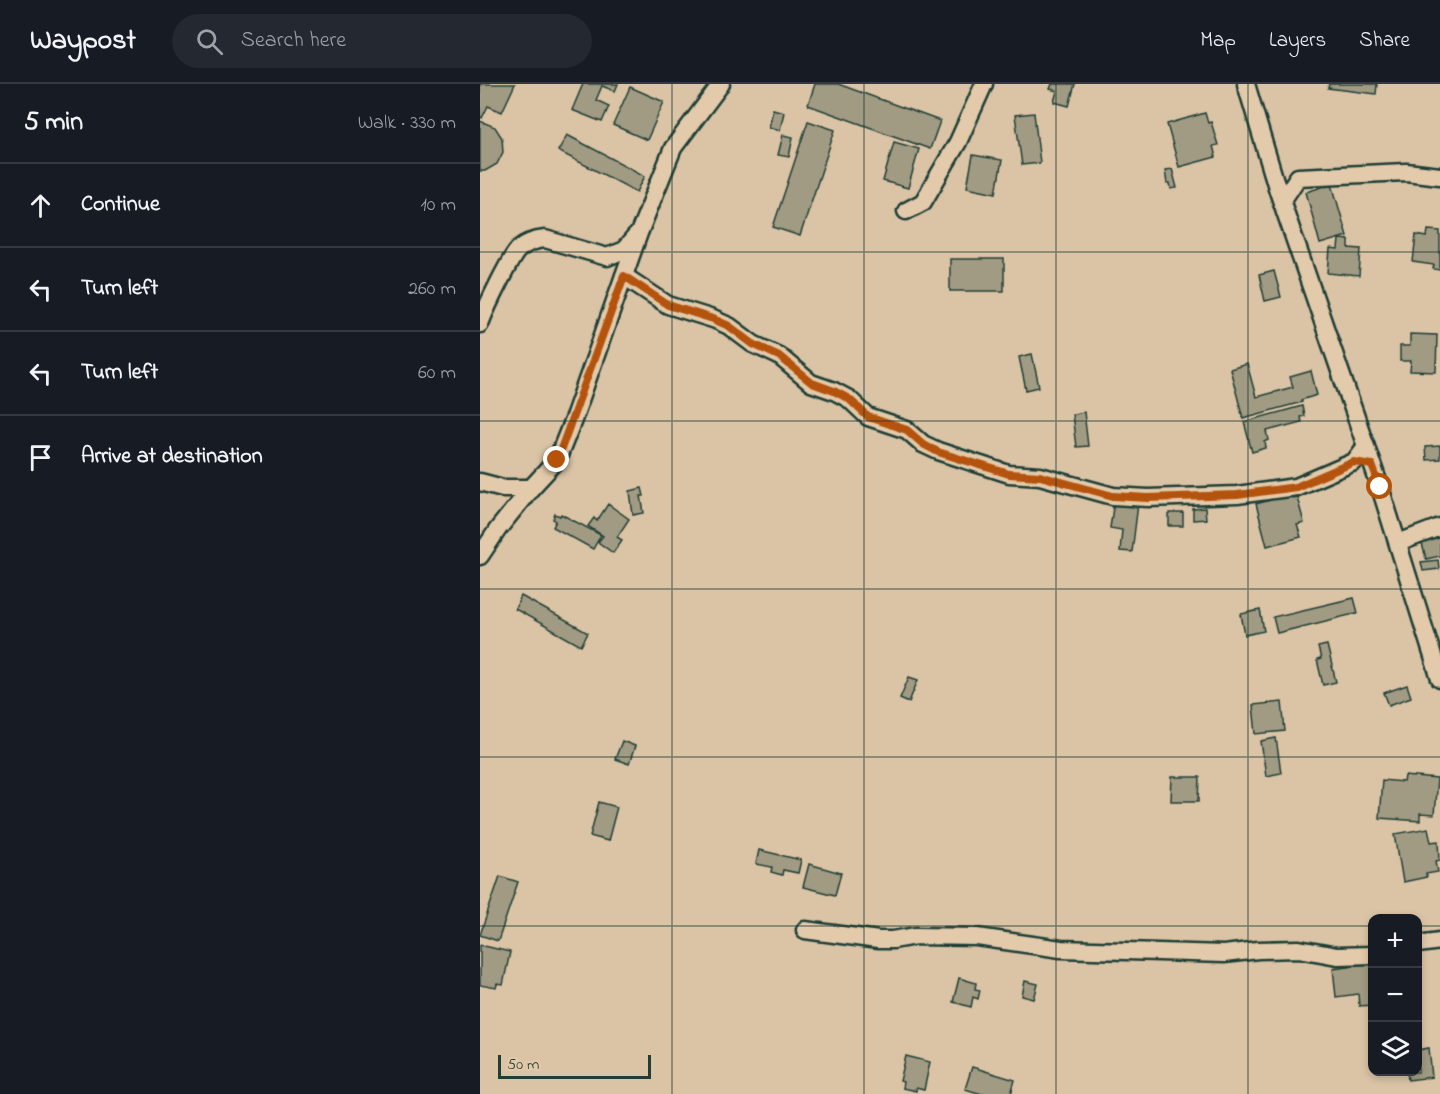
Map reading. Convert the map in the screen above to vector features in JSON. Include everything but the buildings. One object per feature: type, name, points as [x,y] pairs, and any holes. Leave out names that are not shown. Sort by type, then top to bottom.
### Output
[{"type":"street","points":[[480,556],[498,529],[557,460],[639,233],[673,148],[721,84]]},
{"type":"street","points":[[906,211],[923,202],[958,142],[984,84]]},
{"type":"street","points":[[1246,84],[1271,168],[1398,543],[1440,680]]},
{"type":"street","points":[[1271,168],[1298,177],[1406,172],[1440,176]]},
{"type":"street","points":[[1282,201],[1298,177]]},
{"type":"street","points":[[480,324],[484,312],[518,249],[535,240],[545,239],[607,257],[624,250],[639,233]]},
{"type":"street","points":[[607,257],[623,280],[668,305],[729,326],[753,344],[779,356],[812,383],[849,399],[868,417],[907,430],[923,444],[938,452],[1009,474],[1040,476],[1113,496],[1148,498],[1237,495],[1296,487],[1354,462],[1366,446]]},
{"type":"street","points":[[1354,462],[1372,465]]},
{"type":"street","points":[[480,482],[503,488],[531,488]]},
{"type":"street","points":[[1398,543],[1440,527]]},
{"type":"street","points":[[805,930],[878,940],[916,936],[977,937],[1061,949],[1224,954],[1299,949],[1337,956],[1368,955]]},
{"type":"street","points":[[1422,943],[1440,940]]},
{"type":"route","points":[[557,460],[624,276],[668,305],[729,326],[753,344],[779,356],[812,383],[849,399],[868,417],[907,430],[923,444],[938,452],[1009,474],[1040,476],[1113,496],[1148,498],[1237,495],[1296,487],[1354,462],[1372,465],[1380,487]]}]
